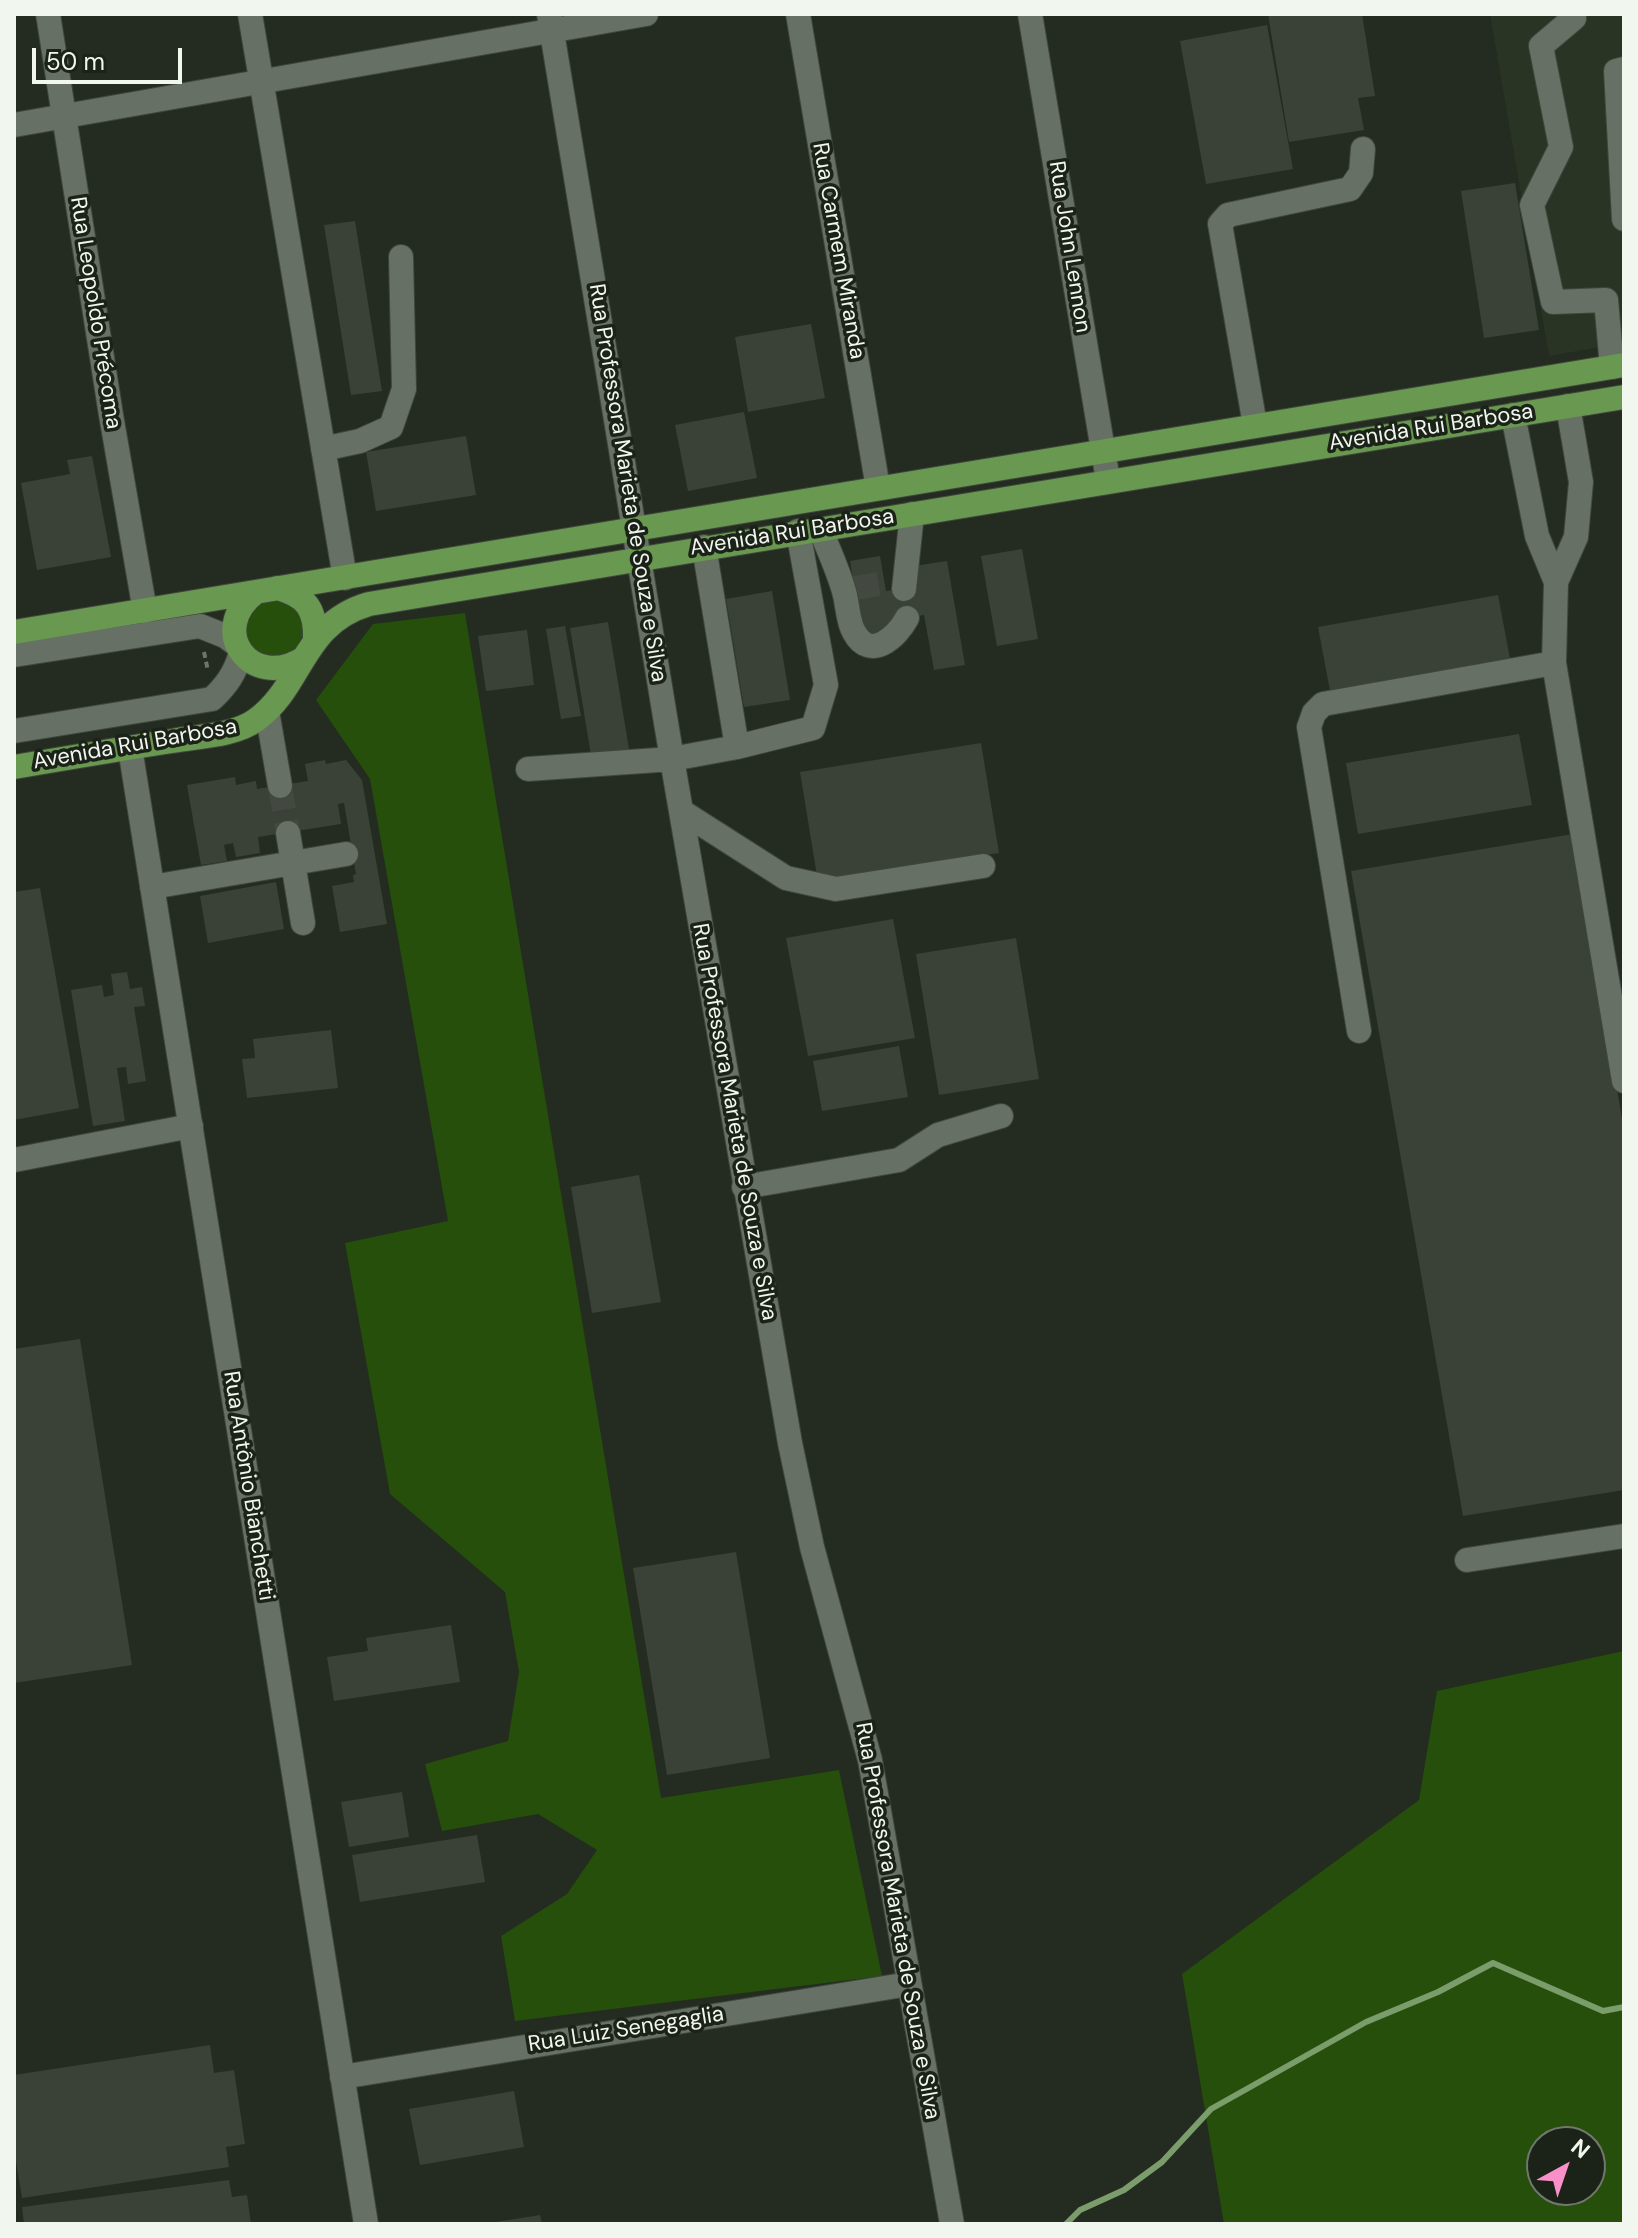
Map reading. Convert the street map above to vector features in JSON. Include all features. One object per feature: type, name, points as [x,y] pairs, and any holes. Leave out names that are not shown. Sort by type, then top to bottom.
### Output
[{"type":"main road","name":"Avenida Rui Barbosa","points":[[14,632],[1618,366]]},
{"type":"main road","name":"Avenida Rui Barbosa","points":[[14,767],[238,729],[253,723],[267,711],[330,623],[348,610],[369,604],[639,557],[1624,397]]},
{"type":"main road","points":[[266,590],[294,592],[308,605],[316,622],[309,649],[289,668],[271,670],[255,665],[239,649],[233,629],[236,614],[244,601],[266,590]]},
{"type":"street","name":"Rua Leopoldo Précoma","points":[[48,14],[145,611]]},
{"type":"street","points":[[250,14],[345,578]]},
{"type":"street","points":[[14,125],[262,81],[550,22],[646,14]]},
{"type":"street","name":"Rua Carmem Miranda","points":[[798,14],[878,488]]},
{"type":"street","name":"Rua John Lennon","points":[[1030,14],[1108,480]]},
{"type":"street","points":[[1573,14],[1574,18],[1541,46],[1561,147],[1532,205],[1553,302],[1615,299],[1618,366]]},
{"type":"street","name":"Rua Professora Marieta de Souza e Silva","points":[[550,22],[744,1187],[801,1497],[827,1606],[870,1760],[952,2224]]},
{"type":"street","points":[[1624,69],[1616,71],[1624,219]]},
{"type":"street","points":[[1255,425],[1220,224],[1228,215],[1350,189],[1361,173],[1363,149]]},
{"type":"street","points":[[323,449],[360,441],[391,427],[404,389],[401,257]]},
{"type":"street","points":[[1568,406],[1581,482],[1576,537],[1556,582],[1554,663],[1624,1081]]},
{"type":"street","points":[[1513,415],[1537,536],[1556,582]]},
{"type":"street","points":[[897,584],[912,514]]},
{"type":"street","points":[[809,530],[849,589],[853,631],[862,642],[877,645],[890,641],[900,632],[907,618]]},
{"type":"street","points":[[528,769],[672,759],[813,728],[826,685],[809,530]]},
{"type":"street","points":[[704,547],[737,747]]},
{"type":"street","points":[[14,655],[200,626],[225,636],[239,649],[236,671],[226,687],[212,699],[14,731]]},
{"type":"street","points":[[1359,1031],[1309,727],[1314,713],[1323,704],[1554,663]]},
{"type":"street","points":[[267,711],[280,786]]},
{"type":"street","name":"Rua Antônio Bianchetti","points":[[130,748],[366,2224]]},
{"type":"street","points":[[681,811],[786,878],[836,889],[983,866]]},
{"type":"street","points":[[288,833],[303,923]]},
{"type":"street","points":[[152,887],[346,854]]},
{"type":"street","points":[[744,1187],[899,1160],[938,1135],[1001,1116]]},
{"type":"street","points":[[14,1160],[191,1126]]},
{"type":"street","points":[[1467,1560],[1624,1536]]},
{"type":"street","name":"Rua Luiz Senegaglia","points":[[342,2077],[909,1984]]},
{"type":"path","points":[[203,642],[209,677]]},
{"type":"shaded area","points":[[1490,14],[1624,14],[1624,343],[1549,356]]},
{"type":"green space","points":[[267,597],[292,601],[307,622],[301,647],[278,659],[254,650],[247,639],[245,627],[248,614]]},
{"type":"green space","points":[[465,613],[661,1798],[839,1770],[882,1976],[515,2021],[501,1936],[567,1894],[597,1850],[538,1814],[442,1831],[425,1764],[508,1741],[519,1672],[505,1592],[390,1494],[345,1243],[448,1221],[370,779],[316,700],[373,624]]},
{"type":"green space","points":[[1624,1651],[1624,2224],[1224,2224],[1182,1974],[1419,1800],[1437,1691]]},
{"type":"building","points":[[1268,14],[1362,14],[1375,96],[1358,98],[1364,130],[1289,142]]},
{"type":"building","points":[[1267,25],[1293,169],[1206,184],[1180,41]]},
{"type":"building","points":[[1515,183],[1539,330],[1484,338],[1461,191]]},
{"type":"building","points":[[355,221],[382,391],[351,395],[324,225]]},
{"type":"building","points":[[811,324],[825,398],[748,412],[735,337]]},
{"type":"building","points":[[744,412],[757,478],[688,491],[675,425]]},
{"type":"building","points":[[466,436],[476,495],[376,511],[366,452]]},
{"type":"building","points":[[92,456],[111,557],[37,570],[21,483],[70,474],[67,460]]},
{"type":"building","points":[[1022,549],[1038,639],[997,646],[981,556]]},
{"type":"building","points":[[880,556],[886,591],[918,586],[914,566],[947,561],[965,665],[934,670],[924,615],[890,621],[893,634],[863,639],[850,561]]},
{"type":"building","points":[[772,591],[790,700],[744,707],[726,599]]},
{"type":"building","points":[[1498,595],[1511,664],[1331,696],[1318,627]]},
{"type":"building","points":[[608,622],[630,755],[592,761],[570,628]]},
{"type":"building","points":[[565,626],[581,716],[561,719],[546,629]]},
{"type":"building","points":[[527,630],[534,685],[486,691],[478,636]]},
{"type":"building","points":[[1519,734],[1532,805],[1358,834],[1346,763]]},
{"type":"building","points":[[981,743],[999,853],[818,882],[800,772]]},
{"type":"building","points":[[325,760],[326,764],[346,760],[362,780],[387,924],[340,932],[332,886],[354,882],[353,875],[356,874],[344,803],[338,804],[341,824],[258,837],[260,853],[236,857],[233,843],[224,845],[227,861],[201,865],[187,785],[235,777],[236,785],[256,781],[257,789],[308,781],[305,764]]},
{"type":"building","points":[[1573,834],[1624,1130],[1624,1490],[1463,1516],[1351,871]]},
{"type":"building","points":[[276,882],[284,929],[208,943],[200,896]]},
{"type":"building","points":[[40,888],[79,1108],[14,1120],[14,892]]},
{"type":"building","points":[[893,919],[915,1038],[808,1056],[786,938]]},
{"type":"building","points":[[1016,938],[1039,1079],[939,1095],[916,954]]},
{"type":"building","points":[[127,972],[130,989],[142,987],[145,1006],[134,1007],[146,1081],[128,1084],[126,1067],[117,1068],[125,1121],[93,1126],[71,990],[102,985],[104,997],[114,995],[111,974]]},
{"type":"building","points":[[331,1030],[338,1088],[247,1098],[242,1059],[255,1058],[253,1039]]},
{"type":"building","points":[[899,1046],[908,1097],[822,1111],[813,1061]]},
{"type":"building","points":[[639,1175],[661,1302],[592,1313],[571,1187]]},
{"type":"building","points":[[80,1339],[132,1665],[14,1683],[14,1349]]},
{"type":"building","points":[[736,1552],[770,1758],[667,1775],[633,1568]]},
{"type":"building","points":[[451,1625],[460,1682],[334,1701],[327,1657],[368,1651],[366,1638]]},
{"type":"building","points":[[402,1792],[409,1837],[349,1847],[341,1802]]},
{"type":"building","points":[[477,1835],[485,1882],[360,1902],[352,1855]]},
{"type":"building","points":[[210,2045],[214,2073],[234,2070],[245,2144],[226,2147],[229,2167],[22,2198],[14,2149],[14,2075]]},
{"type":"building","points":[[514,2091],[524,2147],[420,2165],[409,2109]]},
{"type":"building","points":[[229,2180],[232,2197],[247,2195],[251,2224],[24,2224],[22,2207]]},
{"type":"building","points":[[540,2215],[542,2224],[496,2224],[496,2222]]},
{"type":"waterway","points":[[1066,2224],[1080,2210],[1124,2190],[1162,2162],[1211,2109],[1366,2022],[1438,1992],[1493,1963],[1603,2011],[1624,2007]]},
{"type":"tunnel","points":[[855,588],[885,583]]},
{"type":"tunnel","points":[[280,786],[288,833]]}]
